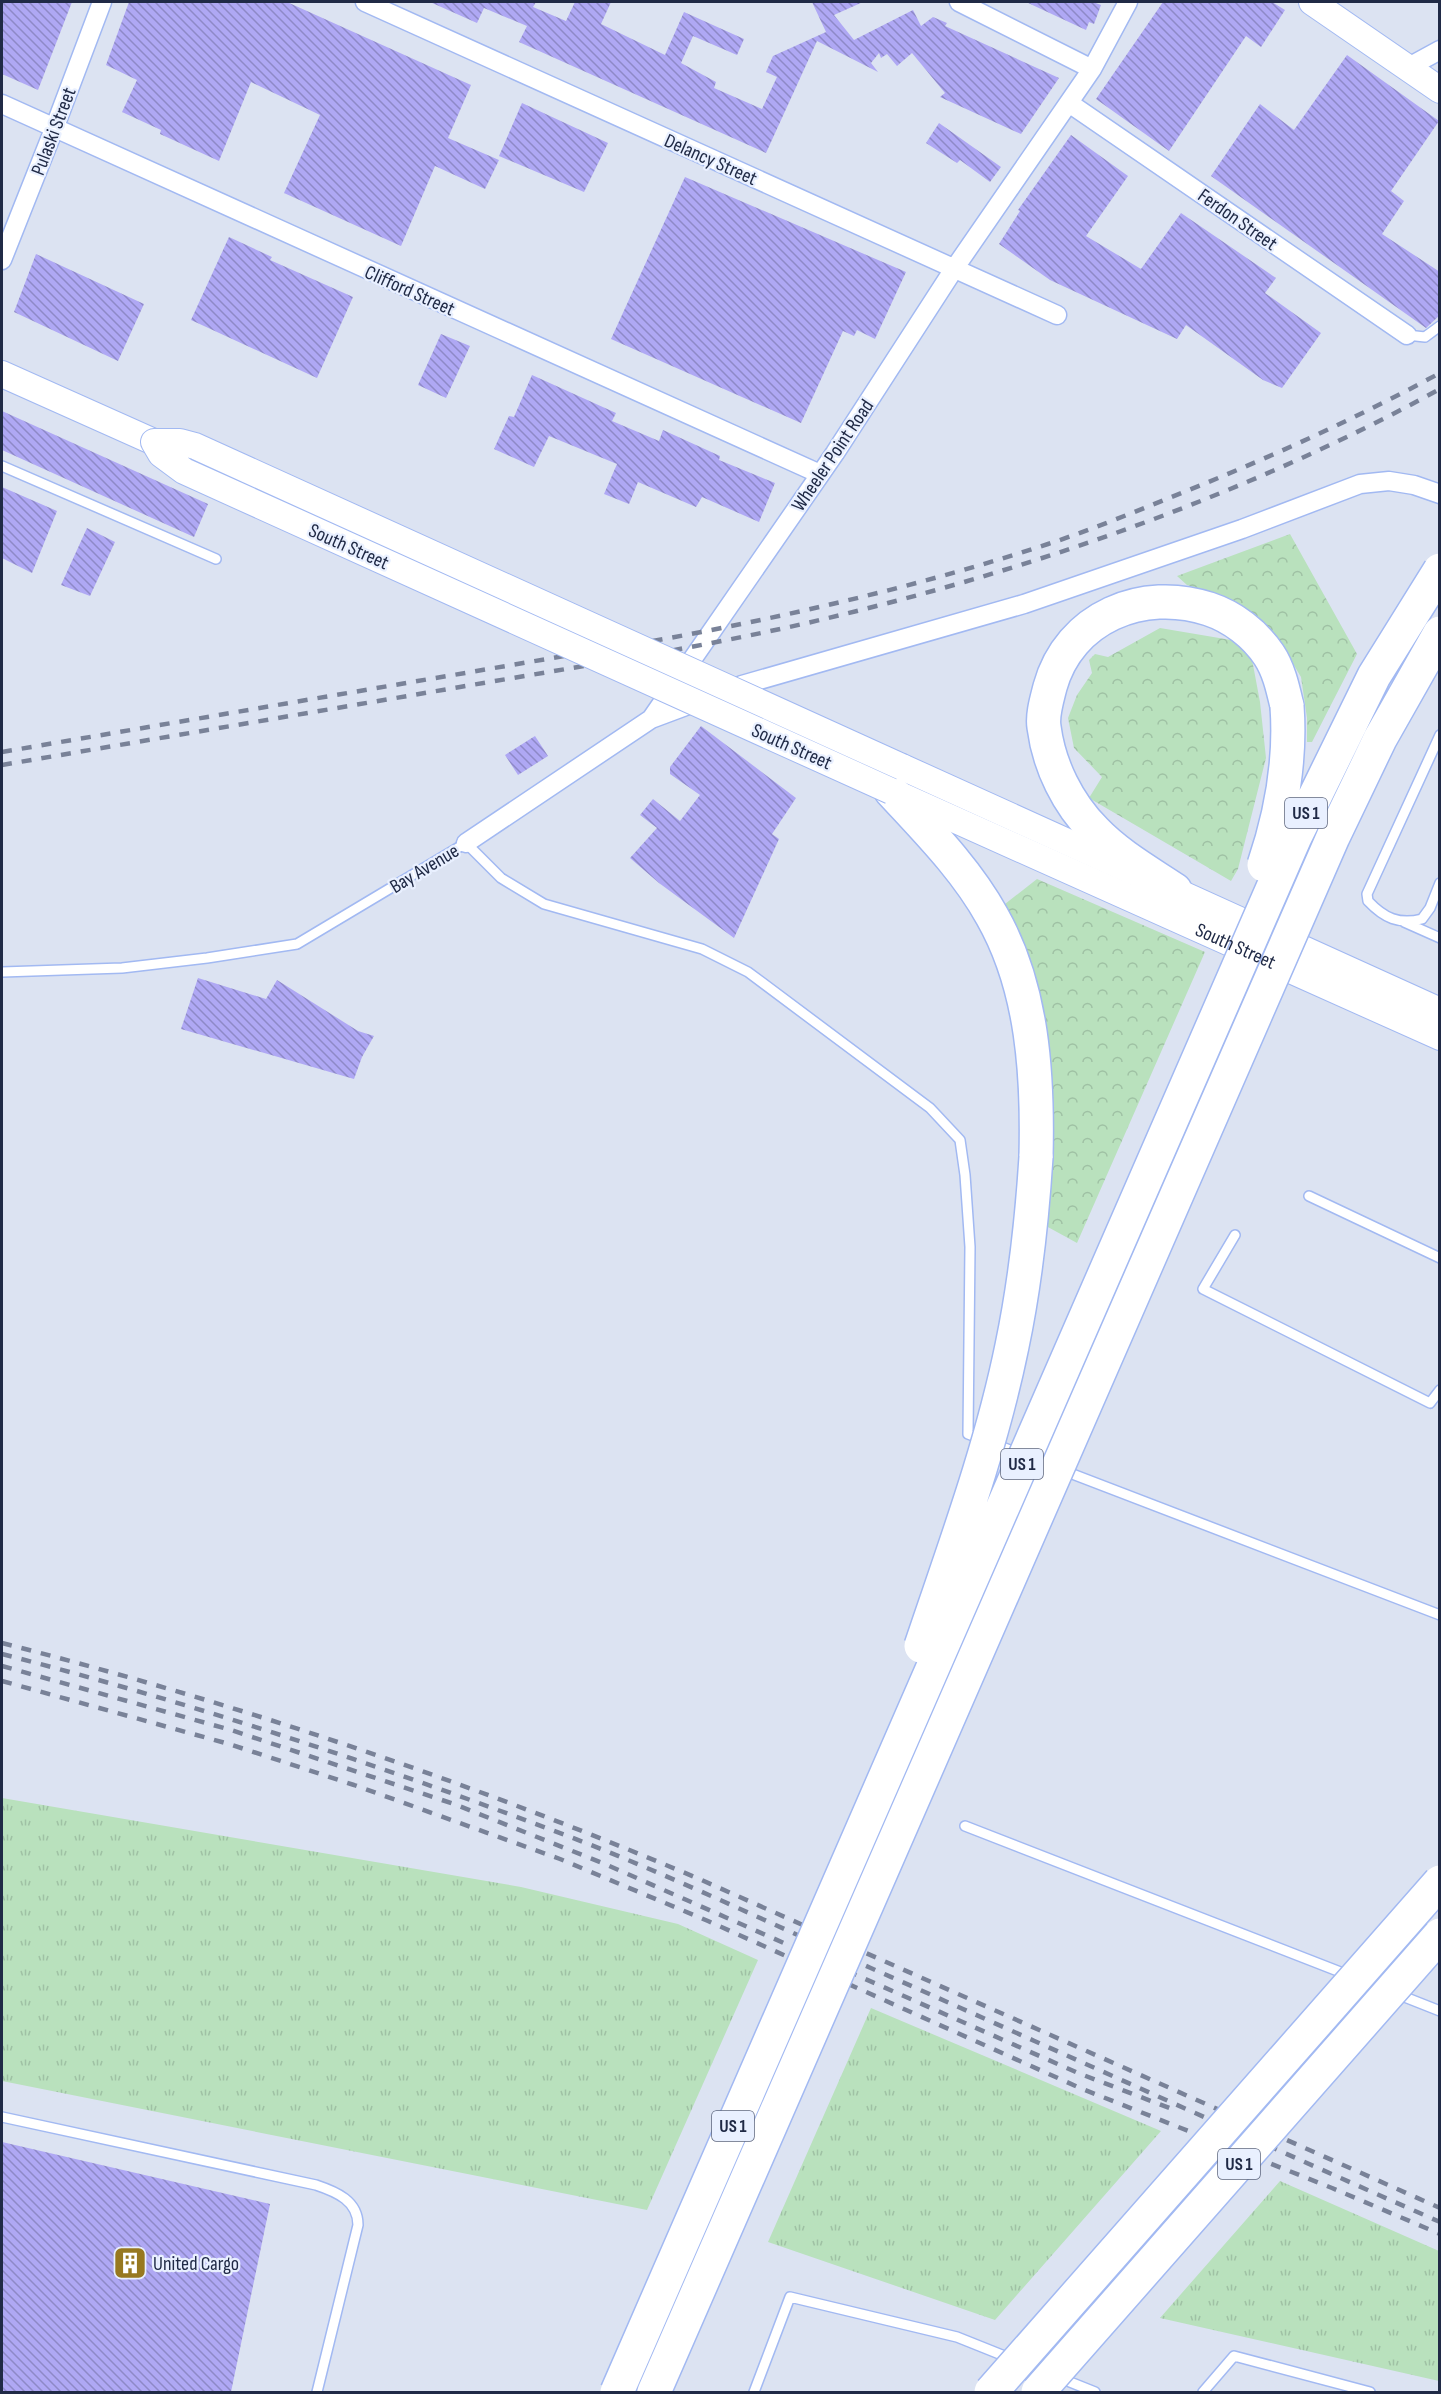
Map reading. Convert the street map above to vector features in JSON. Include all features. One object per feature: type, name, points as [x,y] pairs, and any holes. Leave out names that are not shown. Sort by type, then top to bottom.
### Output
[{"type":"highway","name":"US 1","points":[[617,2392],[1295,837],[1337,748],[1392,645],[1440,570]]},
{"type":"highway","points":[[1175,891],[1128,858],[1096,832],[1083,818],[1061,783],[1048,749],[1043,725],[1054,672],[1069,646],[1085,630],[1108,615],[1130,606],[1160,601],[1193,604],[1221,613],[1247,630],[1269,655],[1287,706],[1289,753],[1276,826],[1194,1068]]},
{"type":"highway","points":[[654,2392],[1333,837],[1396,708],[1440,633]]},
{"type":"highway","points":[[849,1860],[970,1500],[997,1409],[1012,1348],[1023,1286],[1035,1156],[1036,1102],[1028,1020],[1022,992],[1004,941],[992,916],[897,779]]},
{"type":"highway","points":[[991,2392],[1440,1882]]},
{"type":"highway","name":"US 1","points":[[1038,2392],[1440,1935]]},
{"type":"main road","points":[[1312,2],[1440,90]]},
{"type":"main road","name":"South Street","points":[[2,374],[154,442],[161,454],[184,471],[897,779],[1175,891],[1440,1011]]},
{"type":"main road","name":"South Street","points":[[897,779],[1440,1037]]},
{"type":"street","name":"Pulaski Street","points":[[3,251],[54,129],[102,2]]},
{"type":"street","name":"Delancy Street","points":[[365,2],[1057,315]]},
{"type":"street","points":[[959,2],[1092,69]]},
{"type":"street","name":"Wheeler Point Road","points":[[466,843],[651,719],[819,474],[954,269],[1092,69],[1128,2]]},
{"type":"street","points":[[1407,68],[1440,50]]},
{"type":"street","name":"Ferdon Street","points":[[1069,103],[1407,335]]},
{"type":"street","name":"Clifford Street","points":[[2,104],[819,474]]},
{"type":"street","points":[[651,719],[742,685],[1024,604],[1242,529],[1360,484],[1389,481],[1414,485],[1440,494]]},
{"type":"lane","points":[[1407,335],[1425,337],[1440,326]]},
{"type":"lane","points":[[2,466],[216,560]]},
{"type":"lane","points":[[1440,735],[1367,894],[1368,901],[1387,918],[1402,921],[1440,938]]},
{"type":"lane","name":"Bay Avenue","points":[[2,972],[122,968],[297,944],[466,843],[501,878],[544,904],[702,949],[747,972],[930,1108],[960,1140],[970,1247],[968,1434],[1440,1615]]},
{"type":"lane","points":[[1402,921],[1422,919],[1430,908],[1440,883]]},
{"type":"lane","points":[[1310,1196],[1440,1258]]},
{"type":"lane","points":[[1235,1235],[1203,1289],[1430,1403],[1440,1390]]},
{"type":"lane","points":[[965,1826],[1440,2011]]},
{"type":"lane","points":[[2,2117],[316,2185],[334,2191],[347,2200],[355,2209],[358,2226],[317,2392]]},
{"type":"lane","points":[[754,2392],[790,2297],[957,2337],[1071,2388],[1095,2392]]},
{"type":"lane","points":[[1203,2392],[1234,2356],[1370,2392]]},
{"type":"green space","points":[[1290,534],[1357,654],[1312,742],[1307,742],[1307,718],[1301,677],[1277,637],[1231,599],[1187,585],[1177,576]]},
{"type":"green space","points":[[1160,628],[1231,640],[1251,654],[1260,702],[1266,758],[1238,869],[1231,881],[1089,798],[1102,777],[1074,748],[1068,718],[1077,695],[1092,673],[1089,660],[1095,654],[1108,657]]},
{"type":"green space","points":[[1037,879],[1205,952],[1077,1243],[1046,1226],[1028,958],[1005,904]]},
{"type":"green space","points":[[2,1798],[521,1887],[678,1924],[758,1960],[647,2210],[2,2081]]},
{"type":"green space","points":[[871,2008],[1161,2131],[995,2320],[768,2242]]},
{"type":"green space","points":[[1280,2181],[1439,2251],[1439,2381],[1160,2318]]},
{"type":"building","points":[[2,2],[72,2],[38,90],[2,74]]},
{"type":"building","points":[[129,2],[287,2],[471,85],[448,138],[499,160],[485,189],[435,166],[401,246],[284,193],[320,115],[251,82],[219,161],[160,134],[161,130],[122,112],[137,80],[106,65]]},
{"type":"building","points":[[430,2],[536,2],[533,7],[566,21],[575,2],[611,2],[601,24],[665,55],[684,12],[744,39],[737,55],[693,36],[681,63],[716,82],[714,88],[762,109],[777,77],[766,72],[773,56],[826,32],[812,2],[863,2],[834,15],[854,40],[913,10],[921,26],[933,17],[947,23],[945,26],[1059,78],[1021,134],[940,97],[945,93],[912,53],[897,66],[887,54],[881,58],[879,53],[871,63],[878,72],[817,41],[766,153],[519,42],[527,26],[484,8],[477,23]]},
{"type":"building","points":[[1026,2],[1093,2],[1101,5],[1094,24],[1089,22],[1086,30]]},
{"type":"building","points":[[1163,2],[1272,2],[1285,10],[1261,47],[1246,36],[1169,151],[1096,99]]},
{"type":"building","points":[[1347,55],[1439,121],[1391,191],[1404,201],[1382,234],[1440,272],[1440,315],[1426,328],[1211,176],[1260,104],[1294,130]]},
{"type":"building","points":[[522,103],[608,143],[584,192],[499,156]]},
{"type":"building","points":[[939,123],[1001,167],[990,182],[960,160],[957,163],[926,143]]},
{"type":"building","points":[[1071,135],[1128,176],[1086,236],[1141,269],[1181,213],[1276,278],[1265,293],[1321,333],[1282,388],[1263,380],[1186,325],[1177,339],[1050,280],[999,244],[1020,211],[1018,210]]},
{"type":"building","points":[[685,177],[906,272],[875,339],[857,330],[854,336],[843,331],[801,423],[611,339]]},
{"type":"building","points":[[229,237],[272,257],[270,260],[353,297],[317,378],[191,320]]},
{"type":"building","points":[[36,254],[144,304],[118,361],[14,312]]},
{"type":"building","points":[[441,334],[470,346],[446,398],[418,385]]},
{"type":"building","points":[[532,375],[616,413],[612,421],[659,441],[663,430],[720,456],[719,460],[775,483],[759,522],[702,497],[696,507],[638,482],[629,504],[604,494],[617,464],[549,436],[534,467],[494,449],[509,416],[514,417]]},
{"type":"building","points":[[2,411],[208,504],[194,537],[2,450]]},
{"type":"building","points":[[2,487],[57,511],[32,573],[2,558]]},
{"type":"building","points":[[87,528],[115,542],[90,596],[61,585]]},
{"type":"building","points":[[701,726],[796,798],[772,834],[779,839],[734,938],[659,883],[630,858],[657,828],[640,815],[653,799],[680,821],[700,795],[670,774],[670,767]]},
{"type":"building","points":[[535,736],[548,756],[518,775],[505,755]]},
{"type":"building","points":[[198,978],[266,999],[277,980],[358,1031],[374,1036],[362,1057],[354,1079],[181,1029]]},
{"type":"building","name":"United Cargo","points":[[2,2142],[270,2204],[231,2392],[2,2392]]},
{"type":"railway","points":[[2,752],[664,639],[761,620],[906,586],[1048,544],[1133,512],[1314,436],[1440,373]]},
{"type":"railway","points":[[2,765],[591,665],[764,632],[888,603],[1051,555],[1211,497],[1366,428],[1440,389]]},
{"type":"railway","points":[[2,1643],[267,1719],[354,1747],[526,1809],[697,1878],[1440,2208]]},
{"type":"railway","points":[[2,1654],[150,1695],[297,1740],[586,1843],[691,1887],[1440,2222]]},
{"type":"railway","points":[[2,1666],[231,1730],[454,1804],[605,1864],[1078,2073],[1172,2109]]},
{"type":"railway","points":[[2,1681],[229,1744],[354,1785],[560,1859],[708,1921],[1080,2088],[1332,2188],[1440,2234]]},
{"type":"place","name":"United Cargo","points":[[130,2263]]}]
